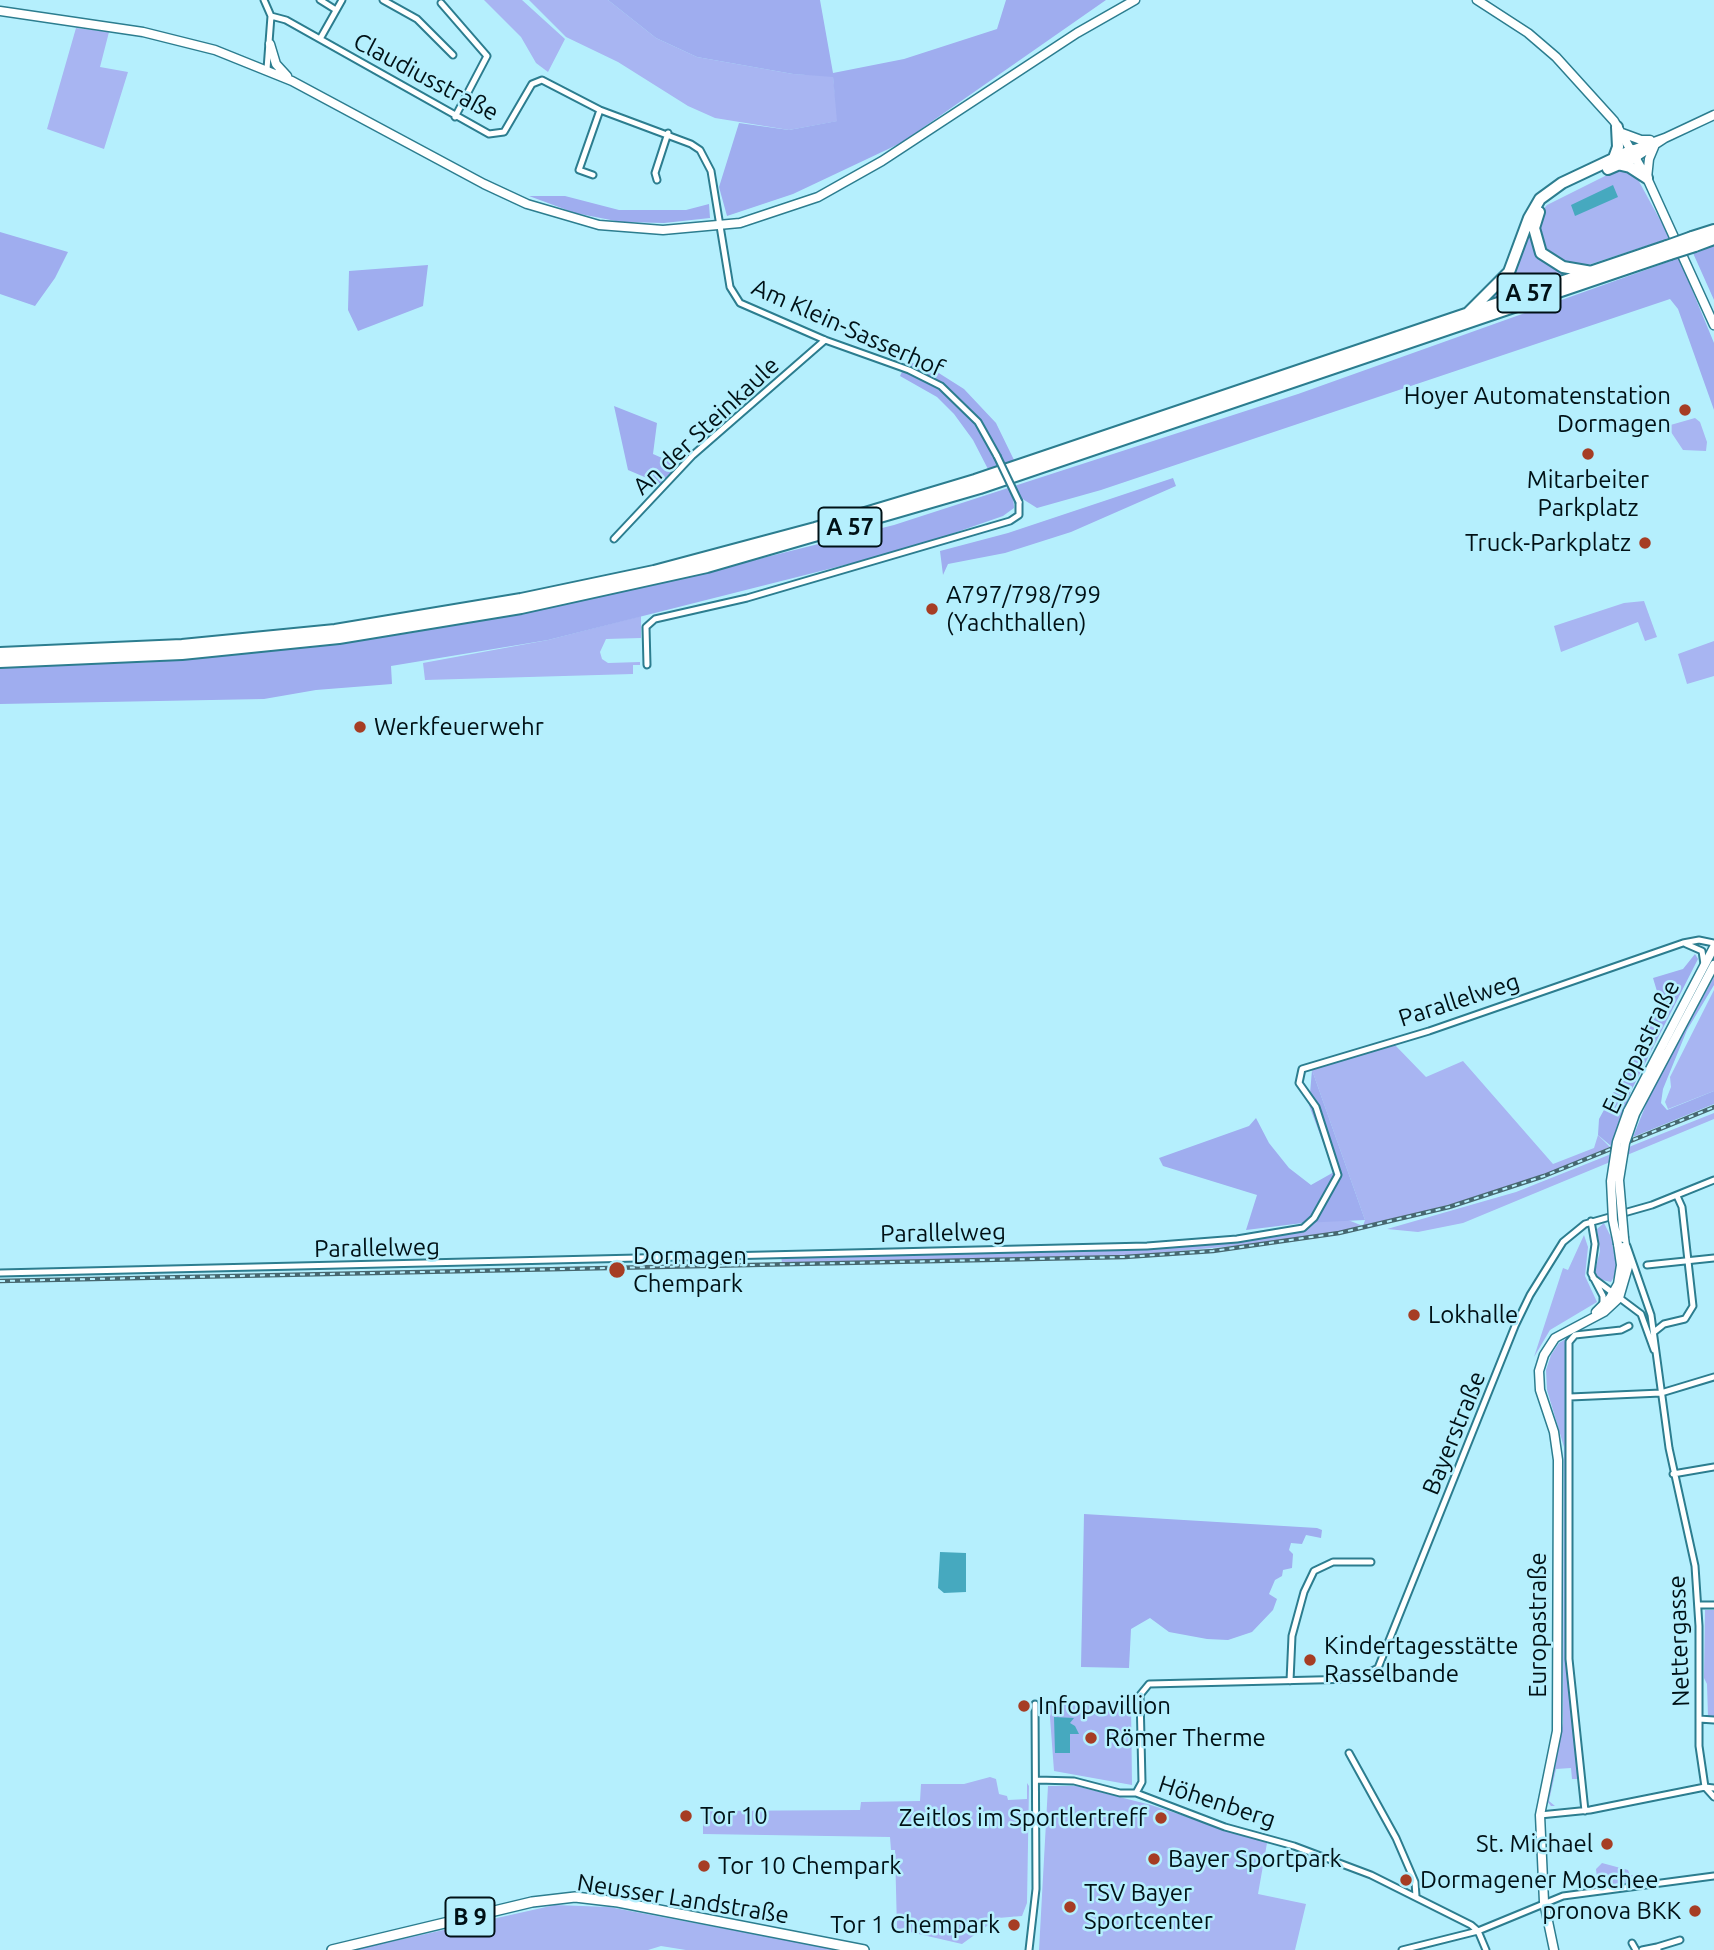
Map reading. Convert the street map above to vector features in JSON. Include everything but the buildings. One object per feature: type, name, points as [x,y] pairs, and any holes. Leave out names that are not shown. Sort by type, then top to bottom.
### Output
[{"type":"highway","points":[[1591,272],[1563,267],[1548,259],[1537,245],[1535,220],[1546,202],[1554,196],[1615,161],[1619,130]]},
{"type":"highway","points":[[1466,315],[1509,272],[1520,249],[1529,218],[1540,199],[1550,190],[1634,153]]},
{"type":"highway","points":[[1615,161],[1647,178]]},
{"type":"highway","name":"A 57","points":[[1693,242],[1714,230]]},
{"type":"highway","name":"A 57","points":[[0,662],[182,654],[339,638],[522,608],[668,576],[816,537],[980,488],[1669,250],[1714,239]]},
{"type":"highway","name":"A 57","points":[[0,653],[170,646],[335,629],[521,599],[654,571],[815,528],[975,480],[1591,272],[1669,250]]},
{"type":"main road","points":[[0,11],[143,32],[215,50],[292,80],[484,184],[553,213],[599,225],[643,230],[720,226],[785,210],[859,176],[1077,33],[1135,0]]},
{"type":"main road","points":[[1477,0],[1528,33],[1597,99],[1634,153],[1647,178],[1714,325]]},
{"type":"main road","points":[[270,44],[276,64],[292,80]]},
{"type":"main road","points":[[1634,153],[1714,116]]},
{"type":"main road","points":[[1619,130],[1654,143]]},
{"type":"main road","points":[[1647,178],[1654,143]]},
{"type":"main road","name":"Europastraße","points":[[1584,1321],[1616,1295],[1620,1278],[1619,1181],[1631,1113],[1714,945]]},
{"type":"main road","name":"Europastraße","points":[[1631,1113],[1714,965]]},
{"type":"main road","name":"Europastraße","points":[[1554,1950],[1544,1902],[1540,1815],[1557,1731],[1558,1460],[1554,1432],[1540,1390],[1539,1371],[1544,1355],[1555,1338],[1604,1312],[1616,1295],[1628,1267],[1621,1241]]},
{"type":"main road","name":"Neusser Landstraße","points":[[332,1950],[532,1902],[575,1898],[629,1904],[864,1950]]},
{"type":"street","points":[[264,0],[271,16],[267,69]]},
{"type":"street","points":[[320,0],[337,10]]},
{"type":"street","points":[[320,39],[342,0]]},
{"type":"street","points":[[383,0],[417,19],[453,55]]},
{"type":"street","points":[[442,3],[487,56],[455,117]]},
{"type":"street","name":"Claudiusstraße","points":[[271,16],[281,18],[320,39],[489,134],[499,135],[532,84],[542,80],[600,110],[668,133],[691,144],[707,160],[720,226]]},
{"type":"street","points":[[593,175],[576,169],[600,110]]},
{"type":"street","points":[[657,180],[655,173],[668,133]]},
{"type":"street","name":"Am Klein-Sasserhof","points":[[647,665],[646,627],[655,619],[785,587],[1010,521],[1019,515],[1019,502],[978,422],[941,386],[909,370],[749,309],[735,298],[730,287],[720,226]]},
{"type":"street","name":"An der Steinkaule","points":[[614,539],[693,455],[825,340]]},
{"type":"street","name":"Parallelweg","points":[[0,1273],[1147,1246],[1263,1235],[1303,1228],[1314,1218],[1338,1180],[1338,1170],[1316,1107],[1298,1083],[1298,1074],[1302,1069],[1429,1031],[1683,943],[1699,940],[1714,945]]},
{"type":"street","points":[[1683,943],[1702,951],[1704,965]]},
{"type":"street","points":[[1603,1306],[1603,1296],[1592,1278],[1590,1268],[1595,1244],[1591,1221],[1677,1196],[1714,1180]]},
{"type":"street","points":[[1654,1332],[1664,1324],[1681,1321],[1691,1312],[1693,1299],[1689,1261],[1682,1207],[1677,1196]]},
{"type":"street","name":"Bayerstraße","points":[[1290,1681],[1356,1679],[1372,1673],[1382,1661],[1523,1308],[1567,1237],[1591,1221]]},
{"type":"street","name":"Nettergasse","points":[[1621,1241],[1651,1315],[1673,1474],[1695,1566],[1699,1605],[1699,1746],[1705,1787]]},
{"type":"street","points":[[1647,1265],[1714,1258]]},
{"type":"street","name":"Nettergasse","points":[[1592,1278],[1644,1318],[1656,1356]]},
{"type":"street","points":[[1601,1284],[1612,1284],[1620,1278]]},
{"type":"street","points":[[1651,1315],[1664,1324]]},
{"type":"street","points":[[1586,1811],[1569,1659],[1571,1338],[1621,1330],[1629,1326]]},
{"type":"street","points":[[1570,1397],[1661,1393],[1714,1377]]},
{"type":"street","points":[[1673,1474],[1714,1467]]},
{"type":"street","points":[[1136,1793],[1142,1782],[1140,1695],[1144,1687],[1154,1683],[1290,1681],[1292,1636],[1304,1592],[1314,1571],[1333,1562],[1371,1562]]},
{"type":"street","points":[[1699,1605],[1714,1605]]},
{"type":"street","points":[[1029,1950],[1036,1889],[1035,1704]]},
{"type":"street","points":[[1699,1719],[1714,1720]]},
{"type":"street","points":[[1349,1753],[1396,1838],[1415,1882],[1416,1896]]},
{"type":"street","name":"Höhenberg","points":[[1037,1780],[1074,1781],[1120,1793],[1136,1793],[1225,1827],[1340,1861],[1416,1896],[1478,1931]]},
{"type":"street","points":[[1540,1815],[1586,1811],[1705,1787],[1714,1788]]},
{"type":"street","points":[[1705,1787],[1714,1797]]},
{"type":"street","points":[[1402,1950],[1478,1931],[1544,1902],[1574,1894],[1714,1876]]},
{"type":"street","points":[[1478,1931],[1486,1950]]},
{"type":"street","points":[[1642,1950],[1657,1949],[1680,1940]]},
{"type":"street","points":[[1632,1943],[1636,1950]]},
{"type":"shaded area","points":[[484,0],[522,0],[565,39],[548,72],[536,63],[521,37]]},
{"type":"shaded area","points":[[529,0],[608,0],[656,38],[697,57],[793,74],[833,76],[838,121],[789,130],[715,118],[688,106],[618,62],[566,37]]},
{"type":"shaded area","points":[[608,0],[820,0],[833,73],[904,59],[997,29],[1006,0],[1106,0],[901,143],[793,194],[727,216],[719,187],[739,123],[789,130],[837,121],[833,77],[793,74],[697,57],[656,38]]},
{"type":"shaded area","points":[[76,28],[109,32],[100,67],[128,72],[104,149],[47,129]]},
{"type":"shaded area","points":[[1621,168],[1636,176],[1670,238],[1582,267],[1571,267],[1549,257],[1537,236],[1541,212],[1547,205]]},
{"type":"shaded area","points":[[1613,185],[1618,197],[1575,216],[1571,205]]},
{"type":"shaded area","points":[[529,196],[565,196],[619,210],[686,210],[709,204],[710,218],[664,223],[621,222],[575,213]]},
{"type":"shaded area","points":[[1533,216],[1535,245],[1579,271],[1480,305],[1505,283],[1518,264]]},
{"type":"shaded area","points":[[0,232],[68,252],[55,278],[35,306],[0,294]]},
{"type":"shaded area","points":[[1714,245],[1714,300],[1693,253]]},
{"type":"shaded area","points":[[1679,258],[1714,343],[1714,410],[1678,309],[1670,299],[1101,490],[1037,508],[1013,493],[1014,508],[1003,516],[908,549],[548,640],[391,666],[392,684],[316,690],[264,699],[0,704],[0,667],[153,662],[236,655],[411,633],[651,586],[894,525],[1298,394]]},
{"type":"shaded area","points":[[428,265],[423,306],[358,331],[348,310],[349,271]]},
{"type":"shaded area","points":[[907,361],[934,370],[964,389],[996,423],[1014,460],[989,471],[973,440],[954,414],[937,397],[900,376]]},
{"type":"shaded area","points":[[614,406],[657,423],[653,454],[678,465],[661,484],[628,470]]},
{"type":"shaded area","points":[[1695,418],[1700,422],[1707,442],[1706,451],[1683,450],[1667,426]]},
{"type":"shaded area","points":[[1173,478],[1176,486],[1071,532],[1005,553],[948,564],[943,575],[940,551],[1008,533]]},
{"type":"shaded area","points":[[1644,601],[1657,637],[1645,641],[1638,622],[1561,652],[1554,626],[1624,603]]},
{"type":"shaded area","points":[[641,616],[641,638],[606,639],[600,652],[602,659],[608,663],[640,662],[640,665],[633,665],[633,674],[425,680],[423,663],[548,640]]},
{"type":"shaded area","points":[[1714,641],[1714,676],[1687,684],[1678,654]]},
{"type":"shaded area","points":[[1695,954],[1698,959],[1631,1091],[1611,1146],[1598,1135],[1599,1119],[1658,1011],[1659,998],[1653,978],[1683,969]]},
{"type":"shaded area","points":[[1714,977],[1714,985],[1687,1030],[1663,1089],[1661,1103],[1667,1110],[1714,1091],[1714,1104],[1633,1137],[1649,1097]]},
{"type":"shaded area","points":[[1714,990],[1714,1091],[1668,1109],[1665,1102],[1671,1087],[1670,1077]]},
{"type":"shaded area","points":[[1394,1044],[1426,1077],[1463,1061],[1553,1164],[1594,1148],[1598,1135],[1610,1147],[1543,1175],[1452,1204],[1345,1231],[1266,1243],[1135,1255],[782,1263],[781,1256],[1119,1250],[1237,1241],[1300,1232],[1313,1224],[1323,1210],[1363,1226],[1365,1220],[1312,1070]]},
{"type":"shaded area","points":[[1312,1070],[1365,1220],[1303,1223],[1246,1230],[1257,1195],[1163,1166],[1159,1158],[1249,1126],[1256,1118],[1269,1143],[1289,1168],[1311,1185],[1334,1172],[1309,1105]]},
{"type":"shaded area","points":[[1714,1113],[1714,1119],[1463,1223],[1418,1232],[1387,1229],[1516,1192]]},
{"type":"shaded area","points":[[1604,1223],[1611,1237],[1617,1269],[1619,1264],[1615,1279],[1614,1277],[1611,1282],[1598,1279],[1595,1271],[1600,1251],[1597,1229]]},
{"type":"shaded area","points":[[1584,1235],[1588,1247],[1585,1276],[1597,1302],[1550,1330],[1534,1357],[1563,1268],[1568,1270]]},
{"type":"shaded area","points":[[1569,1337],[1566,1643],[1579,1779],[1572,1779],[1571,1768],[1556,1769],[1549,1801],[1555,1806],[1551,1806],[1547,1801],[1563,1723],[1564,1447],[1547,1390],[1546,1370],[1559,1343]]},
{"type":"shaded area","points":[[1084,1514],[1322,1530],[1321,1538],[1306,1535],[1302,1544],[1291,1543],[1289,1550],[1293,1554],[1292,1568],[1283,1570],[1282,1576],[1275,1580],[1269,1594],[1277,1599],[1273,1610],[1252,1632],[1228,1640],[1207,1639],[1169,1632],[1150,1618],[1131,1629],[1129,1668],[1081,1667]]},
{"type":"shaded area","points":[[940,1552],[966,1553],[966,1592],[944,1593],[938,1588]]},
{"type":"shaded area","points":[[1705,1610],[1714,1610],[1714,1716],[1708,1716],[1707,1684],[1704,1678]]},
{"type":"shaded area","name":"Römer Therme","points":[[1131,1702],[1132,1785],[1054,1771],[1049,1704]]},
{"type":"shaded area","points":[[1054,1717],[1074,1718],[1070,1723],[1079,1734],[1070,1734],[1070,1753],[1055,1753]]},
{"type":"shaded area","points":[[990,1777],[996,1779],[999,1794],[1007,1796],[1008,1800],[1027,1799],[1027,1783],[1029,1786],[1027,1903],[1022,1916],[998,1918],[962,1944],[897,1929],[895,1850],[891,1850],[890,1837],[703,1834],[703,1811],[860,1810],[861,1802],[920,1801],[921,1784],[964,1784]]},
{"type":"shaded area","name":"Bayer Sportpark","points":[[1048,1786],[1076,1786],[1151,1805],[1267,1843],[1258,1894],[1306,1904],[1295,1950],[1039,1950]]},
{"type":"shaded area","points":[[1602,1863],[1628,1870],[1630,1875],[1639,1876],[1639,1882],[1598,1888],[1596,1869]]},
{"type":"shaded area","points":[[555,1905],[609,1907],[838,1950],[686,1950],[661,1946],[648,1950],[354,1950]]},
{"type":"railway","points":[[0,1281],[1125,1257],[1213,1251],[1339,1233],[1449,1207],[1544,1176],[1714,1107]]},
{"type":"place","name":"Hoyer Automatenstation Dormagen","points":[[1685,410]]},
{"type":"place","name":"Mitarbeiter Parkplatz","points":[[1588,454]]},
{"type":"place","name":"Truck-Parkplatz","points":[[1645,543]]},
{"type":"place","name":"A797/798/799 (Yachthallen)","points":[[932,609]]},
{"type":"place","name":"Werkfeuerwehr","points":[[360,727]]},
{"type":"place","name":"Dormagen Chempark","points":[[617,1270]]},
{"type":"place","name":"Lokhalle","points":[[1414,1315]]},
{"type":"place","name":"Kindertagesstätte Rasselbande","points":[[1310,1660]]},
{"type":"place","name":"Infopavillion","points":[[1024,1706]]},
{"type":"place","name":"Römer Therme","points":[[1091,1738]]},
{"type":"place","name":"Tor 10","points":[[686,1816]]},
{"type":"place","name":"Zeitlos im Sportlertreff","points":[[1161,1818]]},
{"type":"place","name":"St. Michael","points":[[1607,1844]]},
{"type":"place","name":"Bayer Sportpark","points":[[1154,1859]]},
{"type":"place","name":"Tor 10 Chempark","points":[[704,1866]]},
{"type":"place","name":"Dormagener Moschee","points":[[1406,1880]]},
{"type":"place","name":"TSV Bayer Sportcenter","points":[[1070,1907]]},
{"type":"place","name":"pronova BKK","points":[[1695,1911]]},
{"type":"place","name":"Tor 1 Chempark","points":[[1014,1925]]}]
